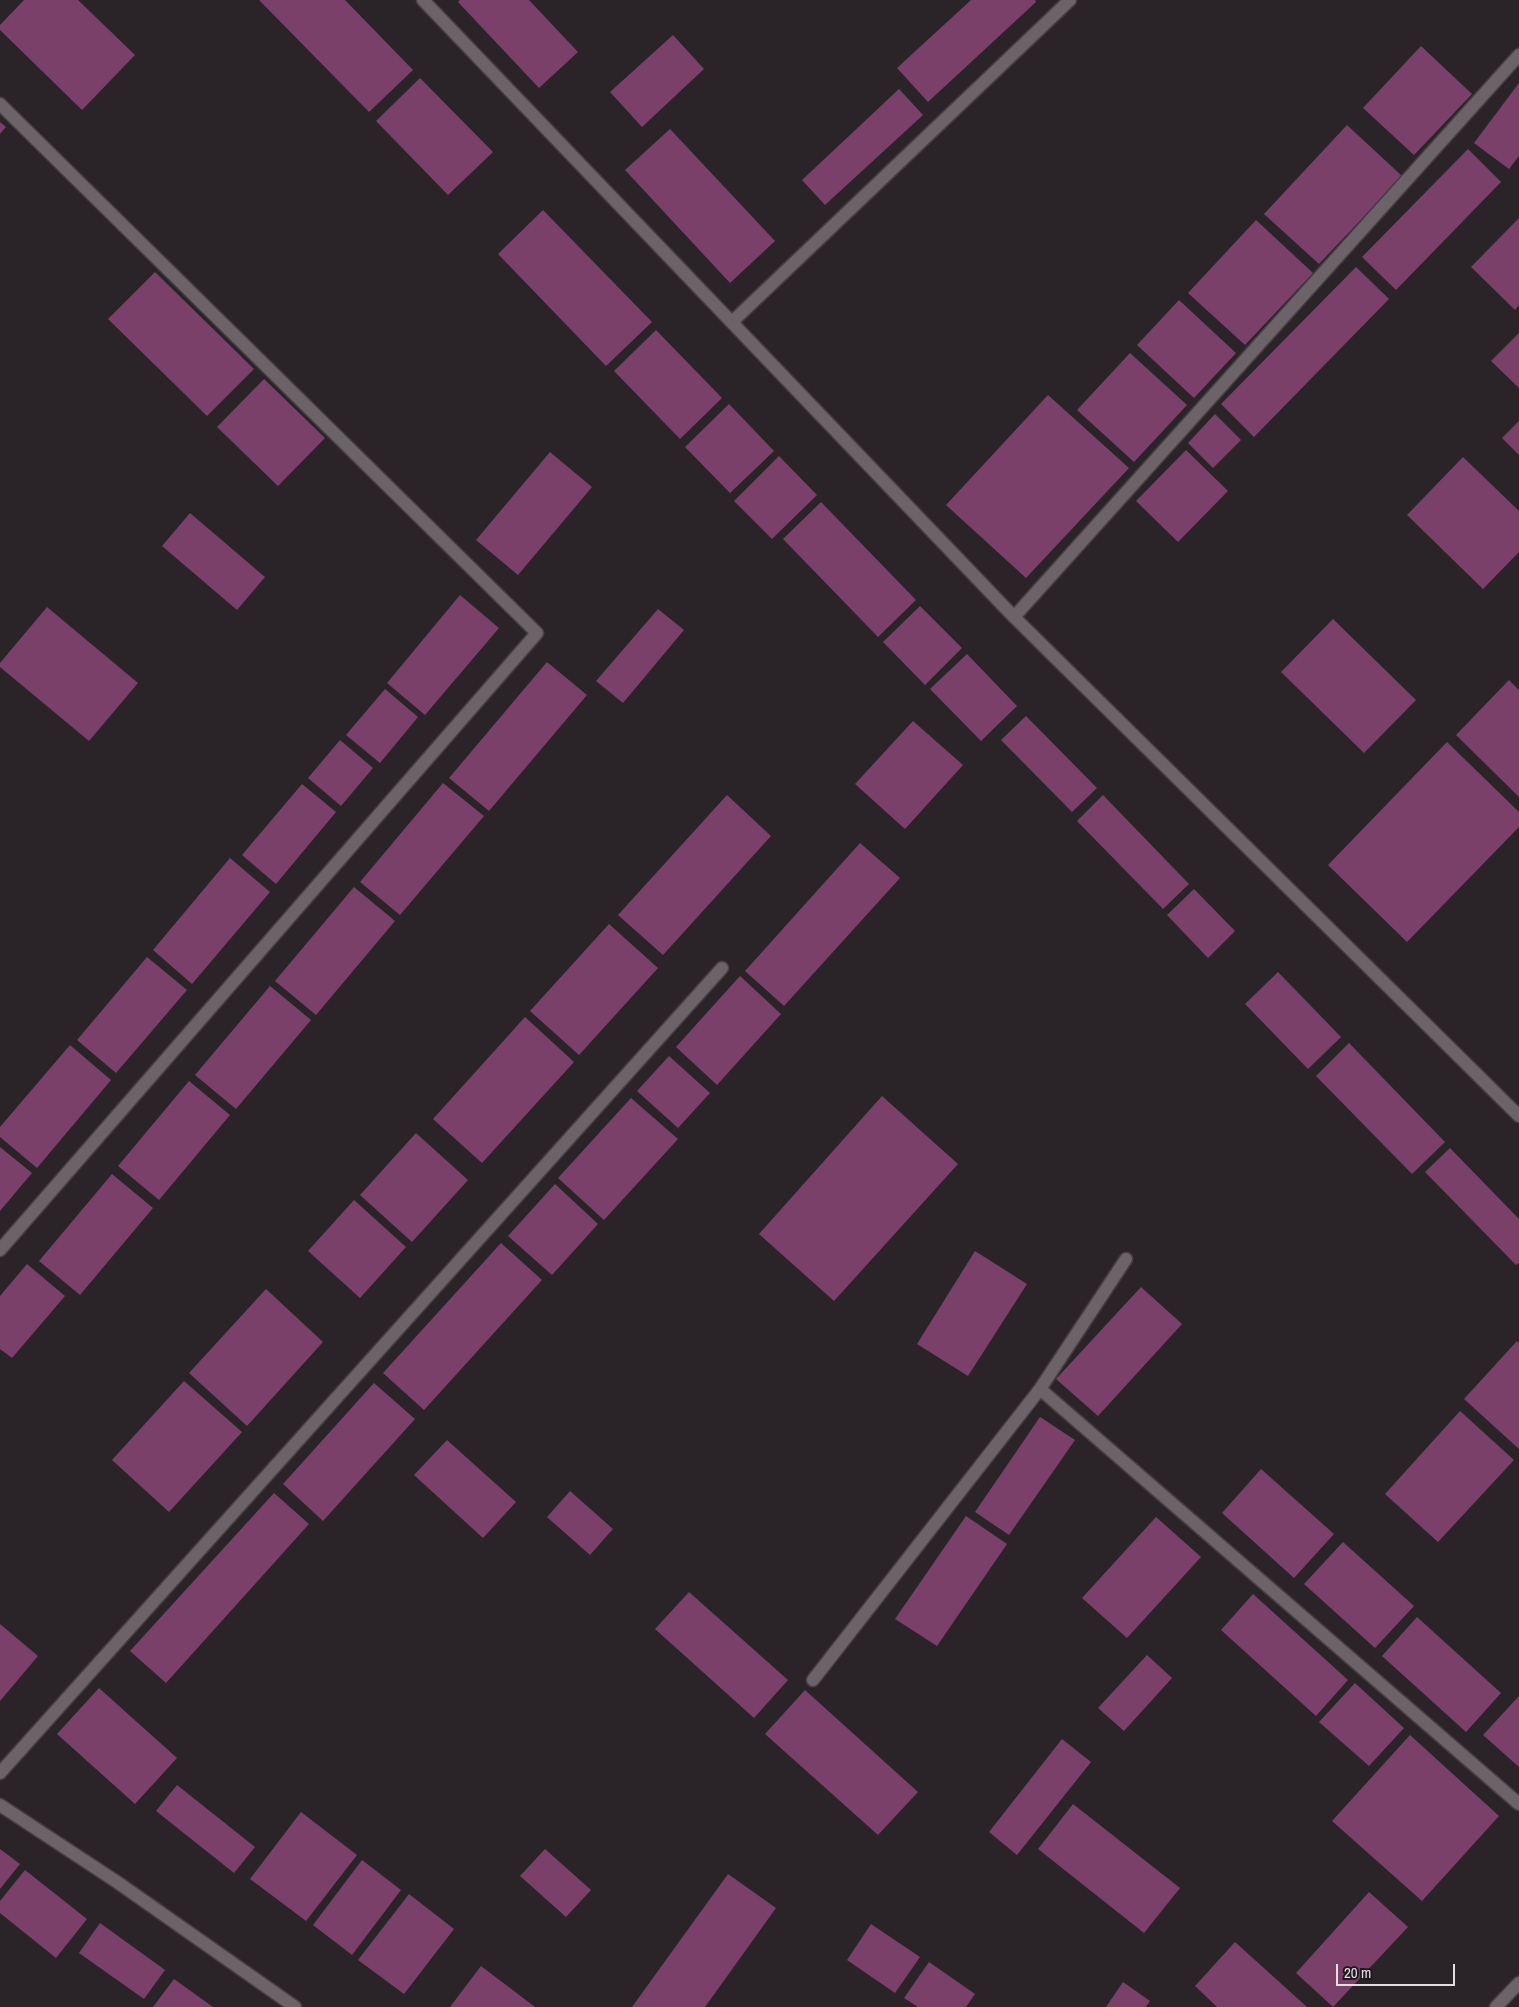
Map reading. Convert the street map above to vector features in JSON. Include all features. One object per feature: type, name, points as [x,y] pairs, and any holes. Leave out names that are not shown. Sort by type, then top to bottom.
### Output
[{"type":"street","points":[[423,0],[1014,616],[1519,1116]]},
{"type":"street","points":[[732,322],[1070,0]]},
{"type":"street","points":[[1014,616],[1519,55]]},
{"type":"street","points":[[0,104],[537,633],[0,1250]]},
{"type":"street","points":[[0,1773],[722,968]]},
{"type":"street","points":[[813,1680],[1040,1389],[1126,1259]]},
{"type":"street","points":[[1040,1389],[1519,1804]]},
{"type":"street","points":[[0,1805],[117,1882],[296,2007]]},
{"type":"street","points":[[1496,2007],[1519,1983]]},
{"type":"building","points":[[24,0],[78,0],[135,55],[82,110],[0,30],[0,25]]},
{"type":"building","points":[[259,0],[345,0],[413,70],[369,112]]},
{"type":"building","points":[[460,0],[529,0],[578,52],[539,88],[458,2]]},
{"type":"building","points":[[971,0],[1035,0],[1036,2],[928,102],[897,68]]},
{"type":"building","points":[[673,35],[704,69],[642,127],[610,92]]},
{"type":"building","points":[[1421,46],[1472,94],[1414,155],[1363,108]]},
{"type":"building","points":[[420,78],[493,152],[448,195],[376,121]]},
{"type":"building","points":[[1519,83],[1519,156],[1509,169],[1474,143]]},
{"type":"building","points":[[899,89],[923,115],[825,205],[802,180]]},
{"type":"building","points":[[0,122],[6,127],[0,134]]},
{"type":"building","points":[[1347,125],[1402,176],[1319,264],[1264,214]]},
{"type":"building","points":[[670,129],[775,241],[730,283],[625,170]]},
{"type":"building","points":[[1468,149],[1501,182],[1396,290],[1362,257]]},
{"type":"building","points":[[543,210],[652,322],[606,366],[498,254]]},
{"type":"building","points":[[1519,218],[1519,305],[1515,310],[1471,267]]},
{"type":"building","points":[[1256,220],[1313,273],[1245,345],[1188,293]]},
{"type":"building","points":[[1356,267],[1389,299],[1254,437],[1221,404]]},
{"type":"building","points":[[155,272],[254,369],[207,416],[108,319]]},
{"type":"building","points":[[1179,300],[1236,353],[1194,398],[1137,345]]},
{"type":"building","points":[[656,330],[722,398],[680,439],[614,371]]},
{"type":"building","points":[[1519,333],[1519,388],[1491,361]]},
{"type":"building","points":[[1130,353],[1187,405],[1134,462],[1077,410]]},
{"type":"building","points":[[264,379],[325,438],[278,486],[217,427]]},
{"type":"building","points":[[1048,395],[1129,468],[1026,578],[946,505]]},
{"type":"building","points":[[729,404],[774,451],[730,493],[685,447]]},
{"type":"building","points":[[1215,414],[1241,440],[1213,468],[1188,443]]},
{"type":"building","points":[[1519,421],[1519,455],[1502,438]]},
{"type":"building","points":[[1186,450],[1228,491],[1178,542],[1136,501]]},
{"type":"building","points":[[550,452],[592,487],[518,575],[476,540]]},
{"type":"building","points":[[779,456],[817,495],[772,539],[734,501]]},
{"type":"building","points":[[1463,457],[1519,511],[1519,552],[1483,589],[1407,515]]},
{"type":"building","points":[[821,502],[916,600],[878,637],[783,539]]},
{"type":"building","points":[[190,513],[265,577],[237,610],[162,546]]},
{"type":"building","points":[[460,595],[499,628],[425,715],[387,683]]},
{"type":"building","points":[[920,606],[962,648],[925,685],[883,642]]},
{"type":"building","points":[[47,607],[138,683],[89,741],[0,667],[0,663]]},
{"type":"building","points":[[658,609],[684,630],[623,703],[596,681]]},
{"type":"building","points":[[1333,619],[1416,700],[1364,753],[1281,672]]},
{"type":"building","points":[[967,654],[1017,706],[981,741],[930,689]]},
{"type":"building","points":[[547,662],[587,695],[489,811],[449,778]]},
{"type":"building","points":[[1509,680],[1519,690],[1519,797],[1456,735]]},
{"type":"building","points":[[385,689],[418,717],[380,763],[346,735]]},
{"type":"building","points":[[1026,716],[1097,788],[1072,812],[1001,740]]},
{"type":"building","points":[[913,721],[963,765],[905,829],[855,784]]},
{"type":"building","points":[[340,740],[373,768],[341,806],[308,778]]},
{"type":"building","points":[[1447,742],[1519,812],[1519,827],[1407,942],[1328,865]]},
{"type":"building","points":[[443,783],[484,816],[400,915],[360,882]]},
{"type":"building","points":[[302,784],[336,812],[276,884],[242,855]]},
{"type":"building","points":[[727,795],[771,836],[663,955],[618,915]]},
{"type":"building","points":[[1103,795],[1189,884],[1163,909],[1077,821]]},
{"type":"building","points":[[860,843],[900,878],[784,1006],[745,971]]},
{"type":"building","points":[[230,858],[270,892],[192,984],[153,950]]},
{"type":"building","points":[[354,887],[395,921],[316,1015],[275,981]]},
{"type":"building","points":[[1194,889],[1235,931],[1208,958],[1167,915]]},
{"type":"building","points":[[609,924],[658,968],[579,1055],[530,1011]]},
{"type":"building","points":[[147,957],[187,990],[116,1073],[77,1040]]},
{"type":"building","points":[[1278,972],[1341,1037],[1308,1069],[1245,1004]]},
{"type":"building","points":[[740,976],[781,1014],[717,1085],[676,1047]]},
{"type":"building","points":[[270,986],[311,1020],[236,1109],[195,1075]]},
{"type":"building","points":[[525,1017],[574,1062],[482,1163],[433,1119]]},
{"type":"building","points":[[1349,1043],[1445,1142],[1412,1174],[1316,1076]]},
{"type":"building","points":[[70,1045],[111,1080],[37,1168],[0,1137],[0,1127]]},
{"type":"building","points":[[669,1056],[710,1093],[678,1128],[637,1091]]},
{"type":"building","points":[[189,1081],[230,1115],[159,1200],[118,1166]]},
{"type":"building","points":[[882,1096],[958,1164],[834,1301],[759,1234]]},
{"type":"building","points":[[631,1098],[678,1139],[604,1220],[558,1178]]},
{"type":"building","points":[[416,1133],[468,1180],[412,1242],[360,1195]]},
{"type":"building","points":[[0,1147],[32,1173],[0,1211]]},
{"type":"building","points":[[1450,1148],[1519,1219],[1519,1263],[1516,1265],[1425,1172]]},
{"type":"building","points":[[112,1174],[153,1208],[80,1295],[39,1261]]},
{"type":"building","points":[[555,1184],[598,1224],[552,1275],[508,1236]]},
{"type":"building","points":[[354,1200],[406,1247],[360,1298],[308,1251]]},
{"type":"building","points":[[501,1243],[542,1280],[424,1410],[383,1373]]},
{"type":"building","points":[[975,1251],[1027,1284],[968,1376],[917,1344]]},
{"type":"building","points":[[27,1264],[65,1296],[12,1358],[0,1349],[0,1296]]},
{"type":"building","points":[[1141,1287],[1182,1324],[1098,1416],[1056,1379]]},
{"type":"building","points":[[266,1289],[323,1342],[247,1426],[189,1373]]},
{"type":"building","points":[[1517,1341],[1519,1343],[1519,1449],[1464,1399]]},
{"type":"building","points":[[184,1381],[242,1432],[169,1512],[112,1460]]},
{"type":"building","points":[[374,1383],[415,1419],[323,1521],[283,1484]]},
{"type":"building","points":[[1460,1411],[1514,1460],[1438,1542],[1385,1494]]},
{"type":"building","points":[[1040,1417],[1075,1440],[1009,1535],[975,1512]]},
{"type":"building","points":[[447,1440],[516,1502],[483,1538],[414,1475]]},
{"type":"building","points":[[1261,1469],[1334,1534],[1294,1578],[1222,1513]]},
{"type":"building","points":[[570,1491],[613,1529],[590,1555],[547,1517]]},
{"type":"building","points":[[274,1493],[309,1524],[166,1683],[130,1651]]},
{"type":"building","points":[[966,1516],[1007,1544],[937,1646],[895,1619]]},
{"type":"building","points":[[1156,1517],[1201,1557],[1127,1638],[1082,1598]]},
{"type":"building","points":[[1343,1542],[1414,1606],[1375,1648],[1304,1584]]},
{"type":"building","points":[[689,1592],[788,1680],[754,1718],[655,1629]]},
{"type":"building","points":[[1253,1594],[1348,1680],[1316,1716],[1221,1630]]},
{"type":"building","points":[[1417,1617],[1501,1693],[1466,1732],[1382,1656]]},
{"type":"building","points":[[0,1624],[38,1656],[0,1701]]},
{"type":"building","points":[[1147,1655],[1172,1678],[1124,1731],[1098,1708]]},
{"type":"building","points":[[1355,1683],[1404,1728],[1369,1766],[1319,1722]]},
{"type":"building","points":[[99,1688],[177,1758],[135,1804],[57,1734]]},
{"type":"building","points":[[805,1690],[918,1792],[878,1835],[765,1734]]},
{"type":"building","points":[[1519,1696],[1519,1767],[1483,1735]]},
{"type":"building","points":[[1410,1735],[1499,1816],[1422,1901],[1332,1821]]},
{"type":"building","points":[[1062,1739],[1091,1762],[1017,1855],[989,1832]]},
{"type":"building","points":[[177,1785],[255,1847],[234,1873],[156,1811]]},
{"type":"building","points":[[1073,1804],[1180,1888],[1144,1933],[1038,1849]]},
{"type":"building","points":[[301,1812],[357,1855],[306,1921],[250,1879]]},
{"type":"building","points":[[0,1849],[20,1864],[0,1889]]},
{"type":"building","points":[[545,1849],[591,1890],[566,1917],[520,1876]]},
{"type":"building","points":[[362,1860],[401,1890],[352,1955],[313,1925]]},
{"type":"building","points":[[25,1870],[87,1919],[56,1958],[0,1913],[0,1901]]},
{"type":"building","points":[[728,1874],[776,1908],[705,2007],[632,2007]]},
{"type":"building","points":[[1369,1892],[1408,1927],[1333,2007],[1296,1973]]},
{"type":"building","points":[[409,1894],[454,1929],[404,1994],[358,1960]]},
{"type":"building","points":[[100,1923],[165,1970],[144,1999],[79,1953]]},
{"type":"building","points":[[871,1924],[920,1957],[895,1993],[847,1960]]},
{"type":"building","points":[[1235,1942],[1307,2007],[1217,2007],[1195,1986]]},
{"type":"building","points":[[929,1962],[975,1994],[966,2007],[918,2007],[904,1998]]},
{"type":"building","points":[[481,1966],[535,2007],[450,2007]]},
{"type":"building","points":[[174,1979],[213,2007],[153,2007]]},
{"type":"building","points":[[1123,1982],[1150,2001],[1146,2007],[1106,2007]]}]
